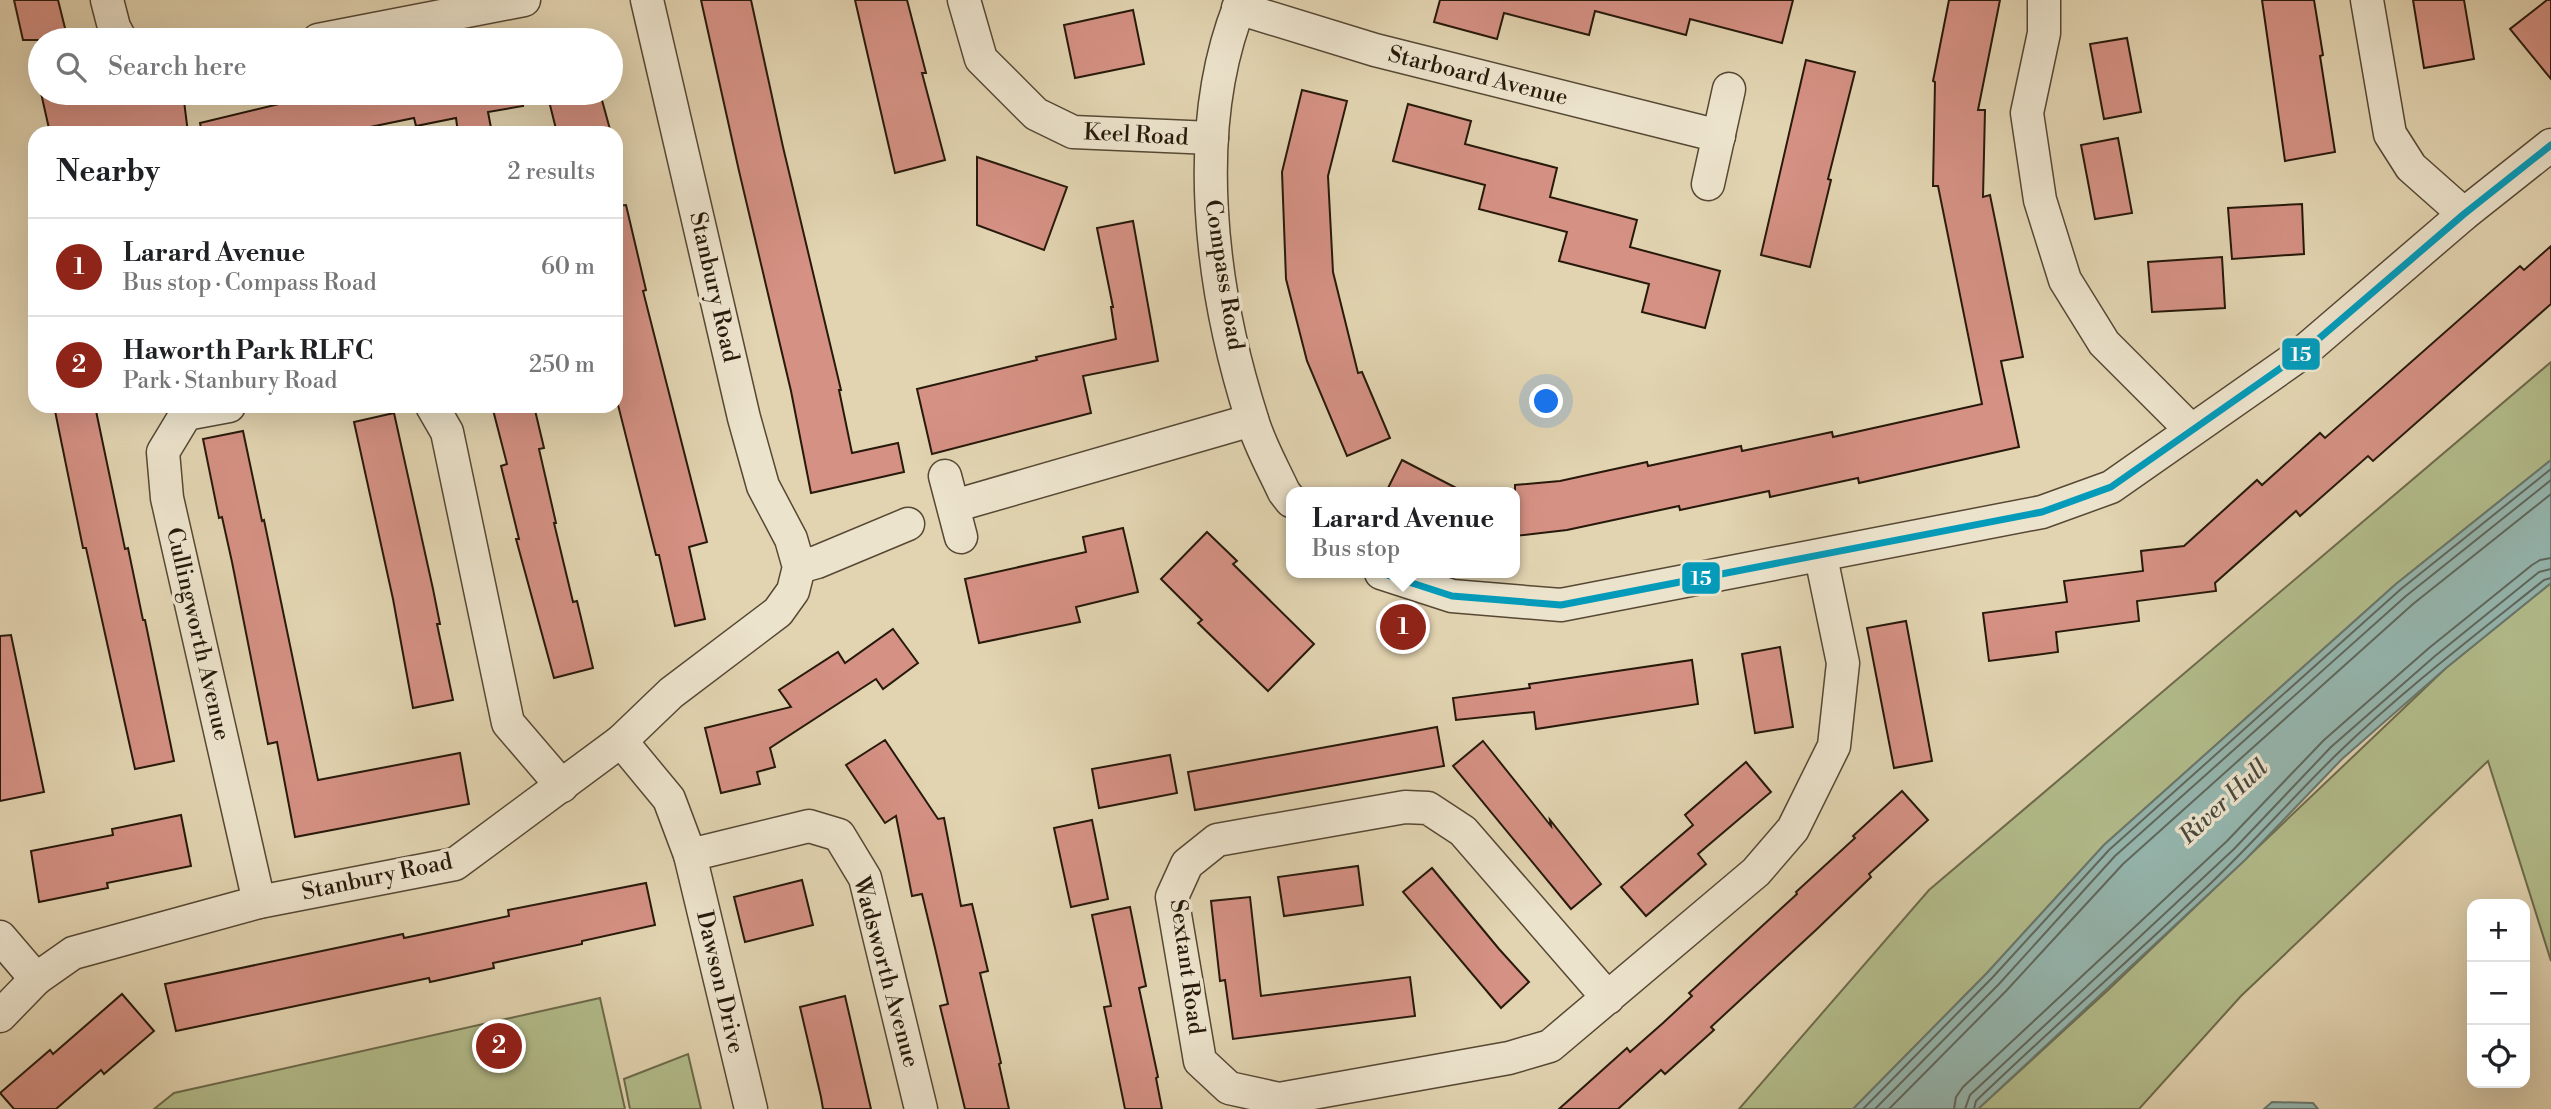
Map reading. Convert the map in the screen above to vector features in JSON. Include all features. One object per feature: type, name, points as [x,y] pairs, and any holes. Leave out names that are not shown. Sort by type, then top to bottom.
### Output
[{"type":"street","points":[[107,0],[115,28]]},
{"type":"street","points":[[380,28],[524,0]]},
{"type":"street","name":"Stanbury Road","points":[[0,1016],[36,979],[73,953],[259,902],[455,863],[621,741],[671,693],[778,612],[793,591],[799,567],[791,539],[763,486],[744,418],[647,0]]},
{"type":"street","name":"Keel Road","points":[[964,0],[981,59],[1036,114],[1073,132],[1212,138]]},
{"type":"street","points":[[2044,0],[2044,33],[2026,113],[2040,200],[2066,280],[2104,343],[2191,430]]},
{"type":"street","points":[[2367,0],[2390,134],[2411,167],[2464,214]]},
{"type":"street","name":"Compass Road","points":[[1240,4],[1219,72],[1212,138],[1211,218],[1224,310],[1252,421],[1286,495]]},
{"type":"street","name":"Starboard Avenue","points":[[1240,4],[1375,50],[1719,136]]},
{"type":"street","points":[[1708,184],[1729,89]]},
{"type":"street","points":[[1396,578],[1452,596],[1561,605],[1821,557],[2042,512],[2111,487],[2301,354],[2464,214],[2551,145]]},
{"type":"street","name":"Cullingworth Avenue","points":[[191,413],[186,414],[163,452],[167,498],[259,902]]},
{"type":"street","points":[[436,413],[447,432],[508,723],[562,786]]},
{"type":"street","points":[[954,506],[1252,421]]},
{"type":"street","points":[[945,476],[961,537]]},
{"type":"street","points":[[799,567],[908,524]]},
{"type":"street","name":"Sextant Road","points":[[1608,998],[1463,831],[1428,808],[1405,807],[1217,840],[1187,864],[1172,897],[1200,1061],[1229,1088],[1280,1104],[1509,1058],[1550,1046],[1608,998],[1756,872],[1793,829],[1834,746],[1843,663],[1821,557]]},
{"type":"street","points":[[621,741],[670,799],[690,855]]},
{"type":"street","name":"Wadsworth Avenue","points":[[690,855],[809,826],[839,835],[865,878],[921,1109]]},
{"type":"street","name":"Dawson Drive","points":[[690,855],[751,1109]]},
{"type":"street","points":[[0,937],[36,979]]},
{"type":"green space","points":[[2551,362],[2551,460],[2396,584],[2104,845],[1987,973],[1853,1109],[1739,1109],[1929,890]]},
{"type":"green space","points":[[2551,583],[2551,961],[2488,761],[2241,996],[2139,1109],[1978,1109],[2107,991],[2446,668]]},
{"type":"green space","points":[[600,998],[625,1109],[154,1109],[174,1093]]},
{"type":"green space","points":[[688,1054],[701,1109],[630,1109],[624,1079]]},
{"type":"water","name":"River Hull","points":[[2551,460],[2551,583],[2446,668],[2342,759],[2245,860],[1978,1109],[1853,1109],[1987,973],[2104,845],[2396,584]]},
{"type":"water","points":[[2272,1102],[2313,1103],[2318,1109],[2264,1109]]},
{"type":"building","points":[[14,0],[58,0],[65,28],[28,28],[28,40],[23,40]]},
{"type":"building","points":[[701,0],[751,0],[841,390],[852,453],[898,443],[904,472],[811,493],[791,391]]},
{"type":"building","points":[[855,0],[907,0],[926,73],[922,73],[945,160],[895,173]]},
{"type":"building","points":[[1440,0],[1793,0],[1782,43],[1690,19],[1686,35],[1595,11],[1589,35],[1504,13],[1497,39],[1434,22]]},
{"type":"building","points":[[1949,0],[2000,0],[1978,110],[1985,110],[1983,197],[1990,195],[2023,357],[2001,361],[2019,447],[1859,483],[1858,478],[1770,497],[1769,491],[1680,510],[1679,506],[1567,530],[1520,535],[1520,487],[1515,485],[1560,481],[1647,462],[1648,466],[1741,446],[1742,451],[1832,432],[1833,437],[1982,404],[1938,186],[1933,186],[1933,81]]},
{"type":"building","points":[[2262,0],[2314,0],[2335,152],[2285,161]]},
{"type":"building","points":[[2413,0],[2464,0],[2474,59],[2424,68]]},
{"type":"building","points":[[2547,0],[2551,0],[2551,79],[2510,29]]},
{"type":"building","points":[[1133,10],[1144,64],[1075,78],[1064,25]]},
{"type":"building","points":[[2127,38],[2141,112],[2104,119],[2090,44]]},
{"type":"building","points":[[1806,60],[1855,72],[1828,179],[1831,180],[1810,267],[1761,255]]},
{"type":"building","points":[[1302,90],[1347,101],[1328,176],[1333,272],[1358,373],[1362,372],[1390,438],[1347,456],[1307,361],[1286,279],[1282,172]]},
{"type":"building","points":[[1408,104],[1471,121],[1465,144],[1557,168],[1550,197],[1637,220],[1630,247],[1720,271],[1705,328],[1642,312],[1649,284],[1559,261],[1567,232],[1479,209],[1485,185],[1393,161]]},
{"type":"building","points":[[44,105],[184,105],[187,126],[48,126]]},
{"type":"building","points":[[275,105],[523,106],[488,112],[491,126],[457,126],[456,118],[416,126],[414,118],[375,126],[201,126],[200,123]]},
{"type":"building","points":[[550,105],[603,105],[609,126],[555,126]]},
{"type":"building","points":[[2118,138],[2132,213],[2095,219],[2081,145]]},
{"type":"building","points":[[977,157],[1067,187],[1044,250],[977,225]]},
{"type":"building","points":[[2302,204],[2304,254],[2232,259],[2228,208]]},
{"type":"building","points":[[623,205],[626,205],[646,290],[643,291],[707,542],[689,547],[705,619],[675,626],[659,555],[656,555],[620,413],[623,413]]},
{"type":"building","points":[[1133,221],[1158,361],[1083,376],[1091,413],[932,454],[917,389],[1116,339],[1113,307],[1097,228]]},
{"type":"building","points":[[2551,246],[2551,304],[2373,461],[2368,456],[2300,516],[2296,511],[2215,583],[2216,591],[2137,601],[2139,621],[2056,632],[2058,652],[1989,661],[1983,613],[2067,602],[2064,581],[2143,571],[2141,551],[2184,546],[2257,480],[2262,485],[2320,433],[2325,438],[2520,266],[2524,270]]},
{"type":"building","points":[[2222,257],[2225,308],[2152,312],[2148,262]]},
{"type":"building","points":[[55,413],[96,413],[125,549],[128,548],[145,620],[174,761],[135,769],[86,548],[83,548]]},
{"type":"building","points":[[394,413],[433,589],[440,624],[437,624],[453,700],[413,708],[393,599],[354,422]]},
{"type":"building","points":[[494,413],[536,413],[544,448],[539,449],[554,523],[573,602],[577,601],[593,668],[554,678],[516,539],[519,539],[501,466],[507,464]]},
{"type":"building","points":[[243,431],[318,780],[460,753],[469,804],[295,837],[277,742],[268,744],[232,562],[222,517],[219,518],[203,439]]},
{"type":"building","points":[[1402,460],[1454,487],[1388,487]]},
{"type":"building","points":[[1123,528],[1138,592],[1076,607],[1080,622],[979,643],[965,579],[1086,552],[1083,537]]},
{"type":"building","points":[[1207,532],[1237,561],[1233,564],[1314,644],[1268,691],[1198,623],[1202,620],[1161,579]]},
{"type":"building","points":[[1906,621],[1932,761],[1894,768],[1867,628]]},
{"type":"building","points":[[893,629],[918,663],[883,689],[876,679],[770,748],[775,767],[757,772],[760,784],[721,793],[705,728],[791,707],[779,690],[838,652],[845,663]]},
{"type":"building","points":[[11,635],[44,792],[0,801],[0,636]]},
{"type":"building","points":[[1780,647],[1793,727],[1755,733],[1742,654]]},
{"type":"building","points":[[1692,660],[1698,704],[1536,729],[1534,712],[1456,720],[1453,698],[1530,688],[1529,684]]},
{"type":"building","points":[[1437,727],[1444,766],[1195,810],[1188,772]]},
{"type":"building","points":[[885,740],[938,819],[944,818],[961,906],[972,904],[988,971],[980,973],[1009,1109],[965,1109],[940,1006],[948,1004],[935,948],[922,894],[912,896],[896,816],[885,823],[846,765]]},
{"type":"building","points":[[1483,741],[1601,884],[1571,909],[1453,766]]},
{"type":"building","points":[[1170,755],[1177,793],[1099,808],[1092,769]]},
{"type":"building","points":[[1746,762],[1771,792],[1698,854],[1706,864],[1646,916],[1621,887],[1693,825],[1685,815]]},
{"type":"building","points":[[1902,791],[1928,820],[1869,874],[1871,877],[1817,929],[1711,1027],[1714,1030],[1665,1074],[1661,1070],[1618,1109],[1559,1109],[1627,1048],[1630,1052],[1663,1023],[1692,996],[1689,993],[1797,894],[1796,892],[1855,838],[1853,836]]},
{"type":"building","points":[[181,815],[191,866],[107,883],[108,888],[39,902],[31,851],[113,835],[112,829]]},
{"type":"building","points":[[1092,820],[1108,899],[1071,907],[1054,828]]},
{"type":"building","points":[[1358,866],[1363,905],[1284,916],[1278,877]]},
{"type":"building","points":[[1432,868],[1529,982],[1501,1008],[1403,892]]},
{"type":"building","points":[[802,880],[813,925],[745,942],[734,897]]},
{"type":"building","points":[[646,883],[655,925],[493,963],[494,968],[430,982],[429,978],[176,1031],[165,984],[403,934],[404,938],[452,928],[509,916],[508,910]]},
{"type":"building","points":[[1250,897],[1261,996],[1410,977],[1415,1016],[1233,1039],[1225,980],[1220,981],[1211,901]]},
{"type":"building","points":[[1130,907],[1146,986],[1139,988],[1162,1109],[1125,1109],[1104,1007],[1111,1006],[1092,915]]},
{"type":"building","points":[[122,994],[154,1031],[104,1074],[101,1070],[56,1109],[14,1109],[0,1093],[50,1050],[53,1054]]},
{"type":"building","points":[[845,996],[871,1109],[823,1109],[800,1007]]},
{"type":"transit line","name":"15","points":[[1396,578],[1452,596],[1561,605],[2042,512],[2111,487],[2301,354],[2464,214],[2551,145]]},
{"type":"place","name":"Larard Avenue","points":[[1403,627]]},
{"type":"place","name":"Haworth Park RLFC","points":[[499,1046]]}]
